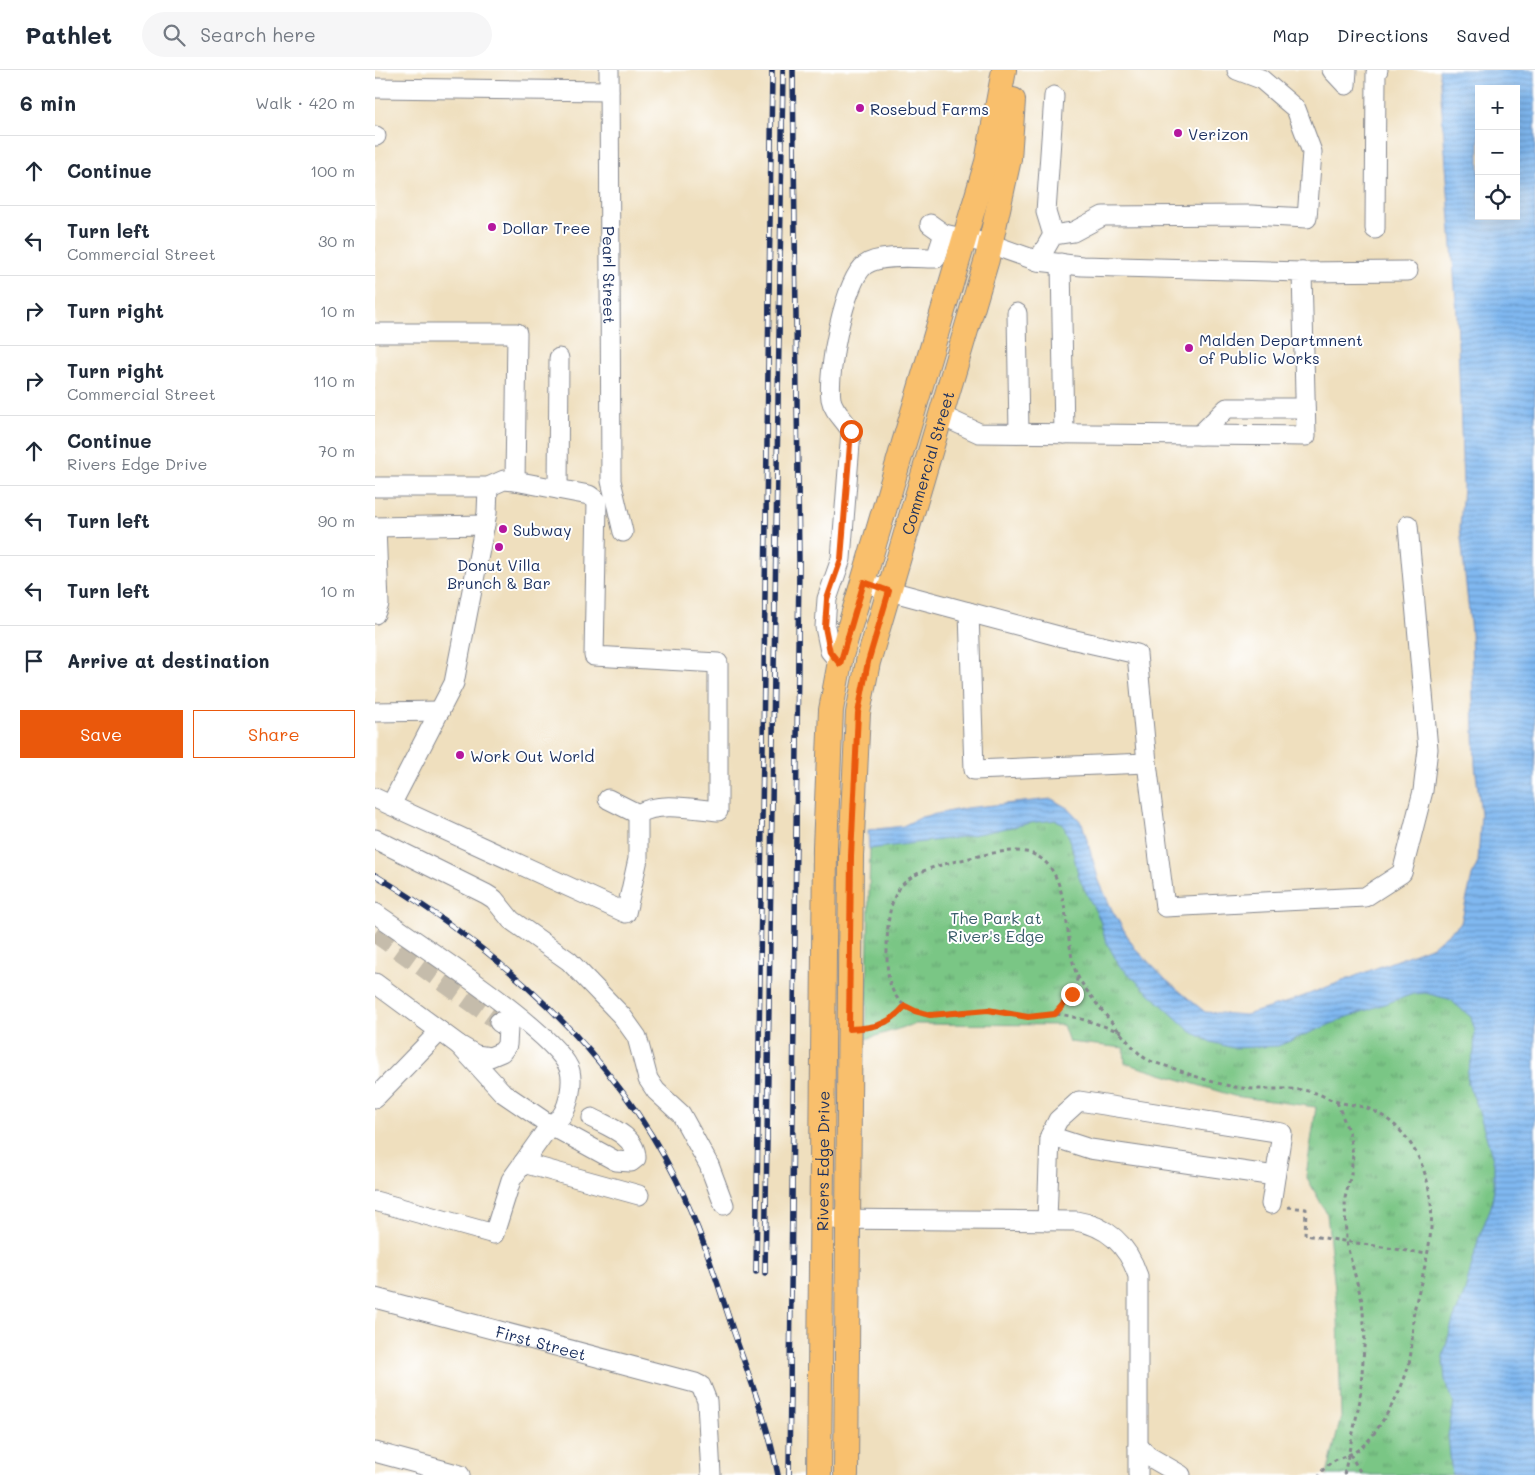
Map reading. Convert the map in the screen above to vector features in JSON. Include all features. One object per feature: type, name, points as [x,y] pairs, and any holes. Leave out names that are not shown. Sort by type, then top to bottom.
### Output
[{"type":"main road","name":"Commercial Street","points":[[825,847],[831,710],[840,664],[864,582],[946,232],[987,162],[1004,70]]},
{"type":"main road","name":"Commercial Street","points":[[851,856],[858,713],[868,662],[942,416],[990,244],[1009,159],[1013,70]]},
{"type":"main road","name":"Rivers Edge Drive","points":[[819,1475],[825,847]]},
{"type":"main road","name":"Rivers Edge Drive","points":[[846,1475],[851,856]]},
{"type":"street","name":"Pearl Street","points":[[609,70],[611,481],[623,532]]},
{"type":"street","points":[[1053,235],[1073,232],[1103,216],[1251,215],[1307,218],[1313,152],[1296,109],[1261,78],[1237,70]]},
{"type":"street","points":[[1332,70],[1347,77],[1377,78],[1375,229]]},
{"type":"street","points":[[375,88],[609,91]]},
{"type":"street","points":[[1038,260],[1053,235],[1046,212],[1054,96]]},
{"type":"street","points":[[840,664],[830,652],[825,627],[827,599],[841,559],[851,431],[831,401],[830,385],[832,360],[841,316],[857,274],[865,265],[876,260],[936,258],[946,232],[1038,260],[1082,266],[1301,272],[1409,271]]},
{"type":"street","points":[[1061,263],[1064,434]]},
{"type":"street","points":[[942,416],[979,433],[1306,436],[1301,272]]},
{"type":"street","points":[[1017,313],[1019,433]]},
{"type":"street","points":[[375,333],[517,333],[515,481]]},
{"type":"street","points":[[558,488],[559,358]]},
{"type":"street","points":[[1200,435],[1227,408],[1305,408]]},
{"type":"street","points":[[375,487],[488,487],[504,480],[589,494],[597,501],[594,656],[718,663],[717,811],[647,808],[638,814]]},
{"type":"street","points":[[488,487],[485,526],[454,683],[440,711],[383,802],[626,912],[638,860],[638,814]]},
{"type":"street","points":[[864,582],[889,591],[1061,637],[1137,654],[1147,763],[1165,907],[1365,897],[1402,873],[1423,791],[1428,749],[1408,525]]},
{"type":"street","points":[[375,614],[379,604],[375,527],[485,526]]},
{"type":"street","points":[[969,612],[974,770],[1147,763]]},
{"type":"street","points":[[375,712],[440,711]]},
{"type":"street","points":[[608,799],[638,814]]},
{"type":"street","points":[[375,839],[494,899],[511,920],[569,961],[621,1016],[637,1037],[648,1079],[656,1091],[681,1114],[709,1165],[724,1205]]},
{"type":"street","points":[[375,913],[500,1001],[561,1055],[570,1071],[570,1092],[562,1116],[551,1125],[511,1180],[494,1234],[375,1201]]},
{"type":"street","points":[[375,983],[476,1056],[490,1057],[502,1052],[507,1045],[508,1028],[499,1022]]},
{"type":"street","points":[[375,1098],[440,1031]]},
{"type":"street","points":[[459,1045],[503,1093],[551,1125],[616,1161],[631,1162],[636,1158],[636,1149],[630,1140],[567,1101]]},
{"type":"street","points":[[1047,1221],[1050,1136],[1058,1120],[1079,1101],[1283,1133],[1271,1204]]},
{"type":"street","points":[[1050,1136],[1090,1149],[1275,1176]]},
{"type":"street","points":[[523,1163],[639,1195]]},
{"type":"street","points":[[821,1220],[1081,1222],[1103,1229],[1115,1237],[1133,1262],[1138,1276],[1138,1475]]},
{"type":"street","name":"First Street","points":[[375,1298],[695,1383],[704,1391],[707,1401],[711,1475]]},
{"type":"street","points":[[1138,1446],[1148,1456],[1181,1475]]},
{"type":"street","points":[[375,1452],[460,1475]]},
{"type":"path","points":[[1122,1032],[1055,1014],[1028,1017],[988,1010],[930,1015],[905,1006],[891,987],[887,969],[887,920],[891,901],[898,887],[916,873],[934,866],[995,853],[1030,853],[1050,869],[1059,883],[1072,960],[1077,976],[1143,1058],[1214,1082],[1244,1088],[1311,1091],[1337,1102],[1370,1109],[1387,1119],[1401,1132],[1423,1164],[1430,1191],[1431,1205],[1431,1228],[1413,1314],[1411,1353],[1406,1376],[1398,1395],[1365,1444],[1350,1454],[1335,1458],[1319,1475]]},
{"type":"path","points":[[1055,1014],[1076,988],[1077,976]]},
{"type":"path","points":[[849,1029],[879,1026],[894,1018],[905,1006]]},
{"type":"path","points":[[1337,1102],[1349,1133],[1353,1154],[1351,1174],[1345,1198],[1346,1242],[1362,1301],[1365,1334],[1361,1400],[1344,1475]]},
{"type":"path","points":[[1271,1204],[1306,1209],[1305,1234],[1427,1254]]},
{"type":"path","points":[[1350,1454],[1363,1475]]},
{"type":"green space","name":"The Park at River's Edge","points":[[1066,817],[1084,881],[1192,1027],[1424,988],[1461,1000],[1476,1016],[1499,1163],[1460,1405],[1457,1475],[1327,1475],[1341,1417],[1338,1317],[1327,1214],[1306,1176],[1316,1107],[1234,1096],[1125,1063],[1124,1048],[1069,1042],[1063,1025],[914,1024],[866,1039],[870,845]]},
{"type":"water","points":[[1439,70],[1535,70],[1535,1475],[1452,1475],[1448,1435],[1454,1404],[1445,1380],[1443,1357],[1453,1320],[1464,1295],[1479,1237],[1491,1207],[1494,1190],[1494,1163],[1477,1105],[1468,1084],[1467,1073],[1474,1052],[1475,1031],[1471,1017],[1449,999],[1425,993],[1413,994],[1350,1016],[1278,1046],[1233,1048],[1211,1042],[1190,1031],[1119,965],[1105,939],[1100,920],[1079,878],[1070,839],[1062,823],[1056,820],[1036,822],[962,837],[869,849],[868,830],[903,826],[921,817],[966,808],[1052,799],[1069,809],[1082,823],[1099,881],[1112,910],[1134,947],[1166,980],[1205,1012],[1246,1015],[1291,1001],[1433,946],[1461,923],[1472,876],[1478,862],[1481,814],[1475,765],[1471,632],[1460,528],[1463,486],[1457,315]]},
{"type":"tunnel","points":[[375,933],[499,1022]]},
{"type":"railway","points":[[756,1272],[772,70]]},
{"type":"railway","points":[[765,1273],[783,70]]},
{"type":"railway","points":[[789,1475],[799,562],[793,70]]},
{"type":"railway","points":[[375,875],[465,935],[507,969],[585,1045],[619,1087],[649,1132],[676,1179],[692,1214],[763,1418],[778,1475]]},
{"type":"place","name":"Rosebud Farms","points":[[860,108]]},
{"type":"place","name":"Verizon","points":[[1178,133]]},
{"type":"place","name":"Dollar Tree","points":[[492,227]]},
{"type":"place","name":"Malden Departmnent of Public Works","points":[[1189,348]]},
{"type":"place","name":"Subway","points":[[503,529]]},
{"type":"place","name":"Donut Villa Brunch & Bar","points":[[499,547]]},
{"type":"place","name":"Work Out World","points":[[460,755]]},
{"type":"route","points":[[851,431],[845,532],[841,559],[827,599],[825,627],[830,652],[840,664],[864,582],[889,591],[868,662],[858,713],[851,856],[849,1029],[875,1028],[889,1022],[905,1006],[930,1015],[988,1010],[1036,1017],[1055,1014],[1072,994]]}]
